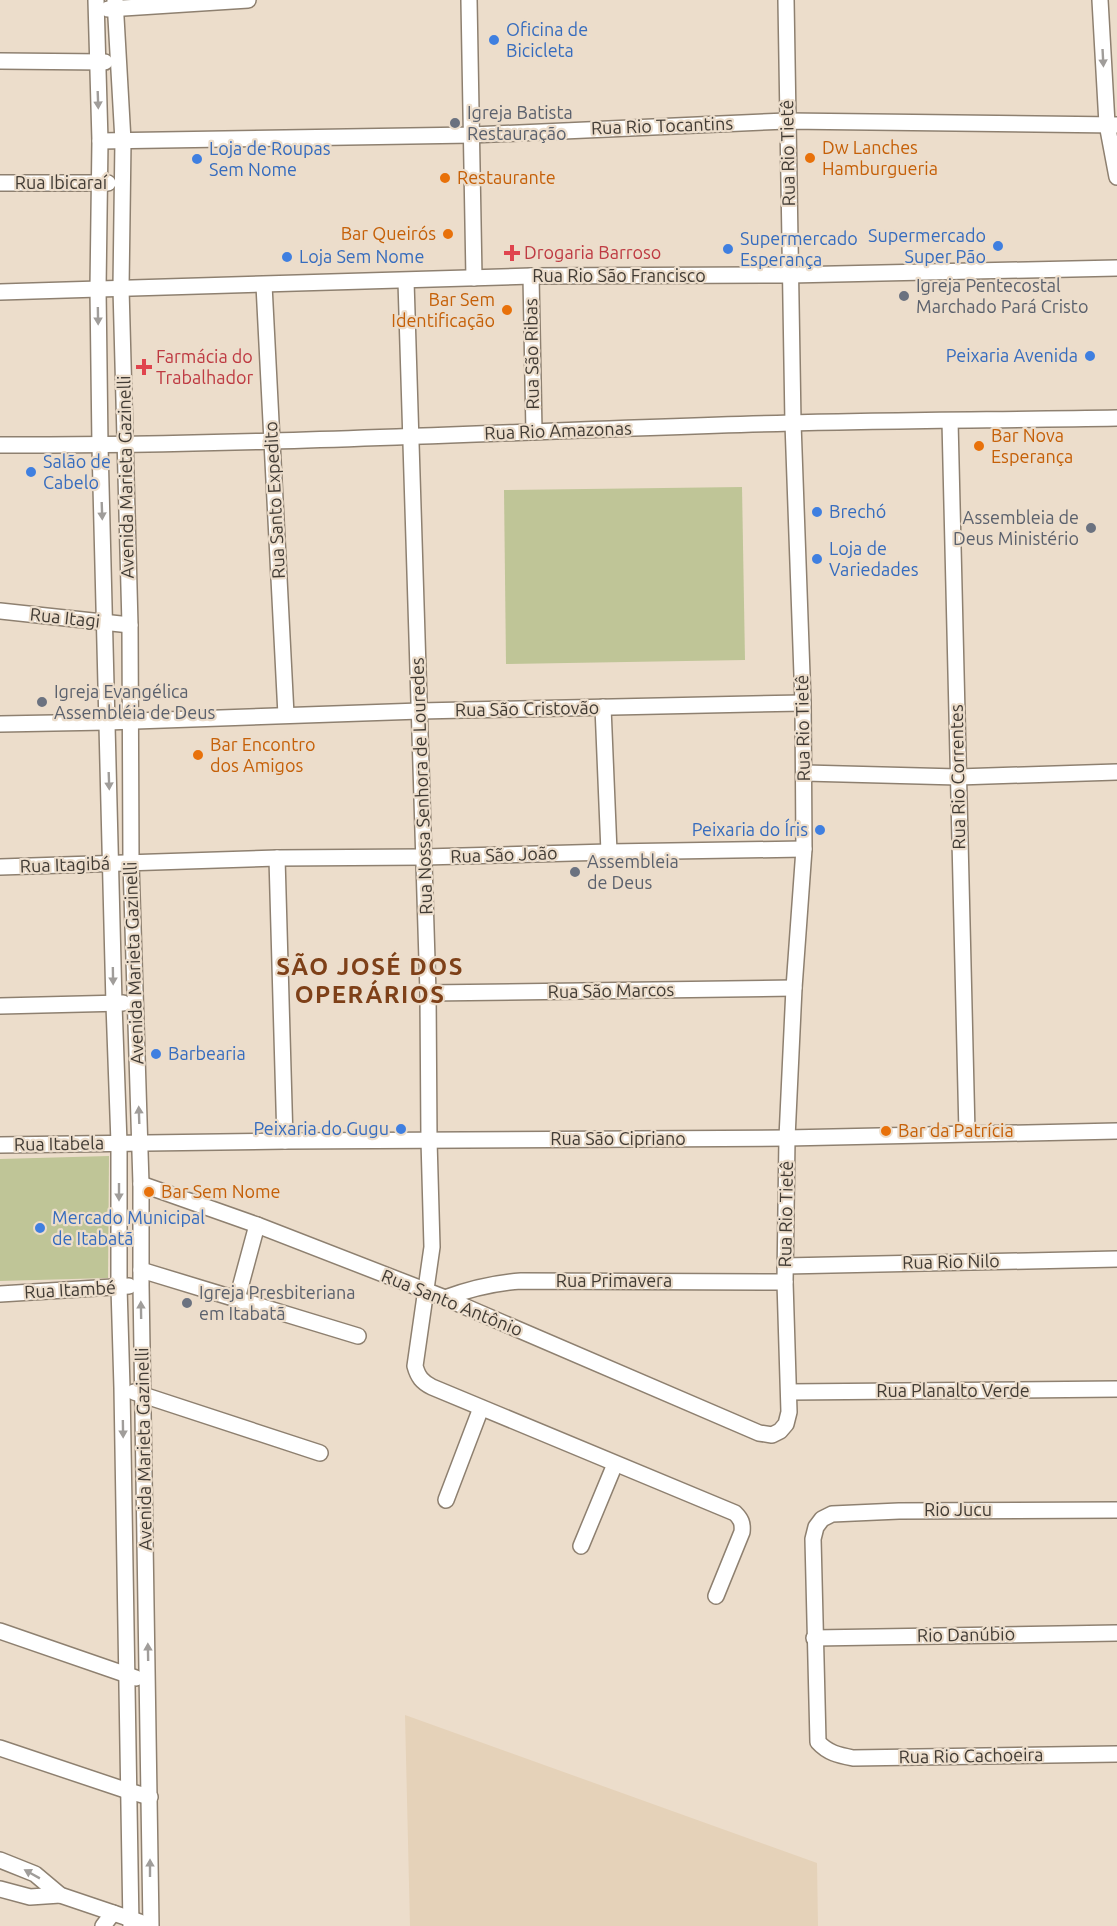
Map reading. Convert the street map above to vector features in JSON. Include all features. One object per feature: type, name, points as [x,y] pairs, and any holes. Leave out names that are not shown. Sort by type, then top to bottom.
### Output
[{"type":"street","points":[[96,5],[248,0]]},
{"type":"street","points":[[469,0],[474,278]]},
{"type":"street","name":"Rua Rio Tietê","points":[[759,1433],[772,1435],[780,1431],[786,1424],[789,1412],[785,1266],[787,1138],[794,988],[804,849],[805,773],[793,423],[786,0]]},
{"type":"street","points":[[1100,0],[1117,177]]},
{"type":"street","name":"Avenida Marieta Gazinelli","points":[[116,4],[123,141],[121,288],[130,625],[131,863],[141,1184],[152,1926]]},
{"type":"street","name":"Avenida Marieta Gazinelli","points":[[96,5],[100,141],[98,289],[100,446],[119,1143],[119,1287],[131,1923]]},
{"type":"street","points":[[0,61],[118,62]]},
{"type":"street","name":"Rua Rio Tocantins","points":[[100,141],[472,135],[787,121],[1112,124]]},
{"type":"street","name":"Rua Ibicaraí","points":[[0,183],[100,184],[121,182]]},
{"type":"street","name":"Rua Rio São Francisco","points":[[0,292],[531,276],[790,275],[1117,268]]},
{"type":"street","name":"Rua São Ribas","points":[[531,276],[534,432]]},
{"type":"street","name":"Rua Nossa Senhora de Louredes","points":[[406,281],[428,993],[432,1247],[415,1366],[418,1376],[432,1388],[481,1408]]},
{"type":"street","name":"Rua Santo Expedito","points":[[264,285],[286,715]]},
{"type":"street","name":"Rua Rio Amazonas","points":[[0,445],[100,446],[793,423],[1117,418]]},
{"type":"street","name":"Rua Rio Correntes","points":[[950,421],[967,1133]]},
{"type":"street","name":"Rua Itagi","points":[[0,611],[130,625]]},
{"type":"street","name":"Rua São Cristovão","points":[[0,724],[131,722],[420,711],[803,703]]},
{"type":"street","points":[[603,707],[609,852]]},
{"type":"street","points":[[805,773],[958,777],[1117,772]]},
{"type":"street","name":"Rua São João","points":[[131,863],[277,858],[804,849]]},
{"type":"street","points":[[277,858],[285,1141]]},
{"type":"street","name":"Rua Itagibá","points":[[0,867],[131,863]]},
{"type":"street","name":"Rua São Marcos","points":[[428,993],[794,988]]},
{"type":"street","points":[[0,1006],[135,1002]]},
{"type":"street","name":"Rua São Cipriano","points":[[119,1143],[787,1138],[1117,1131]]},
{"type":"street","name":"Rua Itabela","points":[[0,1145],[119,1143]]},
{"type":"street","name":"Rua Santo Antônio","points":[[141,1184],[257,1225],[445,1298],[759,1433]]},
{"type":"street","points":[[237,1299],[257,1225]]},
{"type":"street","name":"Rua Rio Nilo","points":[[785,1266],[1117,1259]]},
{"type":"street","points":[[141,1277],[237,1299],[358,1335]]},
{"type":"street","name":"Rua Itambé","points":[[0,1294],[119,1287],[141,1277]]},
{"type":"street","name":"Rua Primavera","points":[[445,1298],[498,1282],[786,1282]]},
{"type":"street","points":[[122,1388],[320,1453]]},
{"type":"street","name":"Rua Planalto Verde","points":[[789,1392],[1117,1389]]},
{"type":"street","points":[[446,1500],[481,1408],[735,1513],[743,1524],[742,1532],[716,1596]]},
{"type":"street","points":[[581,1546],[615,1464]]},
{"type":"street","points":[[124,1498],[145,1499]]},
{"type":"street","name":"Rio Jucu","points":[[814,1638],[813,1539],[816,1527],[832,1514],[898,1511],[1117,1510]]},
{"type":"street","points":[[0,1631],[148,1681]]},
{"type":"street","name":"Rio Danúbio","points":[[814,1638],[1117,1632]]},
{"type":"street","name":"Rua Rio Cachoeira","points":[[814,1638],[818,1742],[826,1750],[837,1755],[853,1758],[1117,1754]]},
{"type":"street","points":[[0,1748],[150,1797]]},
{"type":"street","points":[[0,1860],[35,1874],[60,1895],[113,1913],[131,1923],[152,1926]]},
{"type":"street","points":[[0,1889],[30,1897],[60,1895]]},
{"type":"street","points":[[103,1926],[113,1913]]},
{"type":"shaded area","points":[[405,1715],[817,1863],[818,1926],[410,1926]]},
{"type":"green space","points":[[742,487],[745,660],[506,664],[504,490]]},
{"type":"green space","points":[[109,1156],[108,1278],[0,1281],[0,1159]]},
{"type":"place","name":"Oficina de Bicicleta","points":[[494,40]]},
{"type":"place","name":"Igreja Batista Restauração","points":[[455,123]]},
{"type":"place","name":"Dw Lanches Hamburgueria","points":[[810,158]]},
{"type":"place","name":"Loja de Roupas Sem Nome","points":[[197,159]]},
{"type":"place","name":"Restaurante","points":[[445,178]]},
{"type":"place","name":"Bar Queirós","points":[[448,234]]},
{"type":"place","name":"Supermercado Super Pão","points":[[998,246]]},
{"type":"place","name":"Supermercado Esperança","points":[[728,249]]},
{"type":"place","name":"Drogaria Barroso","points":[[512,253]]},
{"type":"place","name":"Loja Sem Nome","points":[[287,257]]},
{"type":"place","name":"Igreja Pentecostal Marchado Pará Cristo","points":[[904,296]]},
{"type":"place","name":"Bar Sem Identificação","points":[[507,310]]},
{"type":"place","name":"Peixaria Avenida","points":[[1090,356]]},
{"type":"place","name":"Farmácia do Trabalhador","points":[[144,367]]},
{"type":"place","name":"Bar Nova Esperança","points":[[979,446]]},
{"type":"place","name":"Salão de Cabelo","points":[[31,472]]},
{"type":"place","name":"Brechó","points":[[817,512]]},
{"type":"place","name":"Assembleia de Deus Ministério","points":[[1091,528]]},
{"type":"place","name":"Loja de Variedades","points":[[817,559]]},
{"type":"place","name":"Igreja Evangélica Assembléia de Deus","points":[[42,702]]},
{"type":"place","name":"Bar Encontro dos Amigos","points":[[198,755]]},
{"type":"place","name":"Peixaria do Íris","points":[[820,830]]},
{"type":"place","name":"Assembleia de Deus","points":[[575,872]]},
{"type":"place","name":"Barbearia","points":[[156,1054]]},
{"type":"place","name":"Peixaria do Gugu","points":[[401,1129]]},
{"type":"place","name":"Bar da Patrícia","points":[[886,1131]]},
{"type":"place","name":"Bar Sem Nome","points":[[149,1192]]},
{"type":"place","name":"Mercado Municipal de Itabatã","points":[[40,1228]]},
{"type":"place","name":"Igreja Presbiteriana em Itabatã","points":[[187,1303]]},
{"type":"district","name":"SÃO JOSÉ DOS OPERÁRIOS","points":[[370,981]]}]
